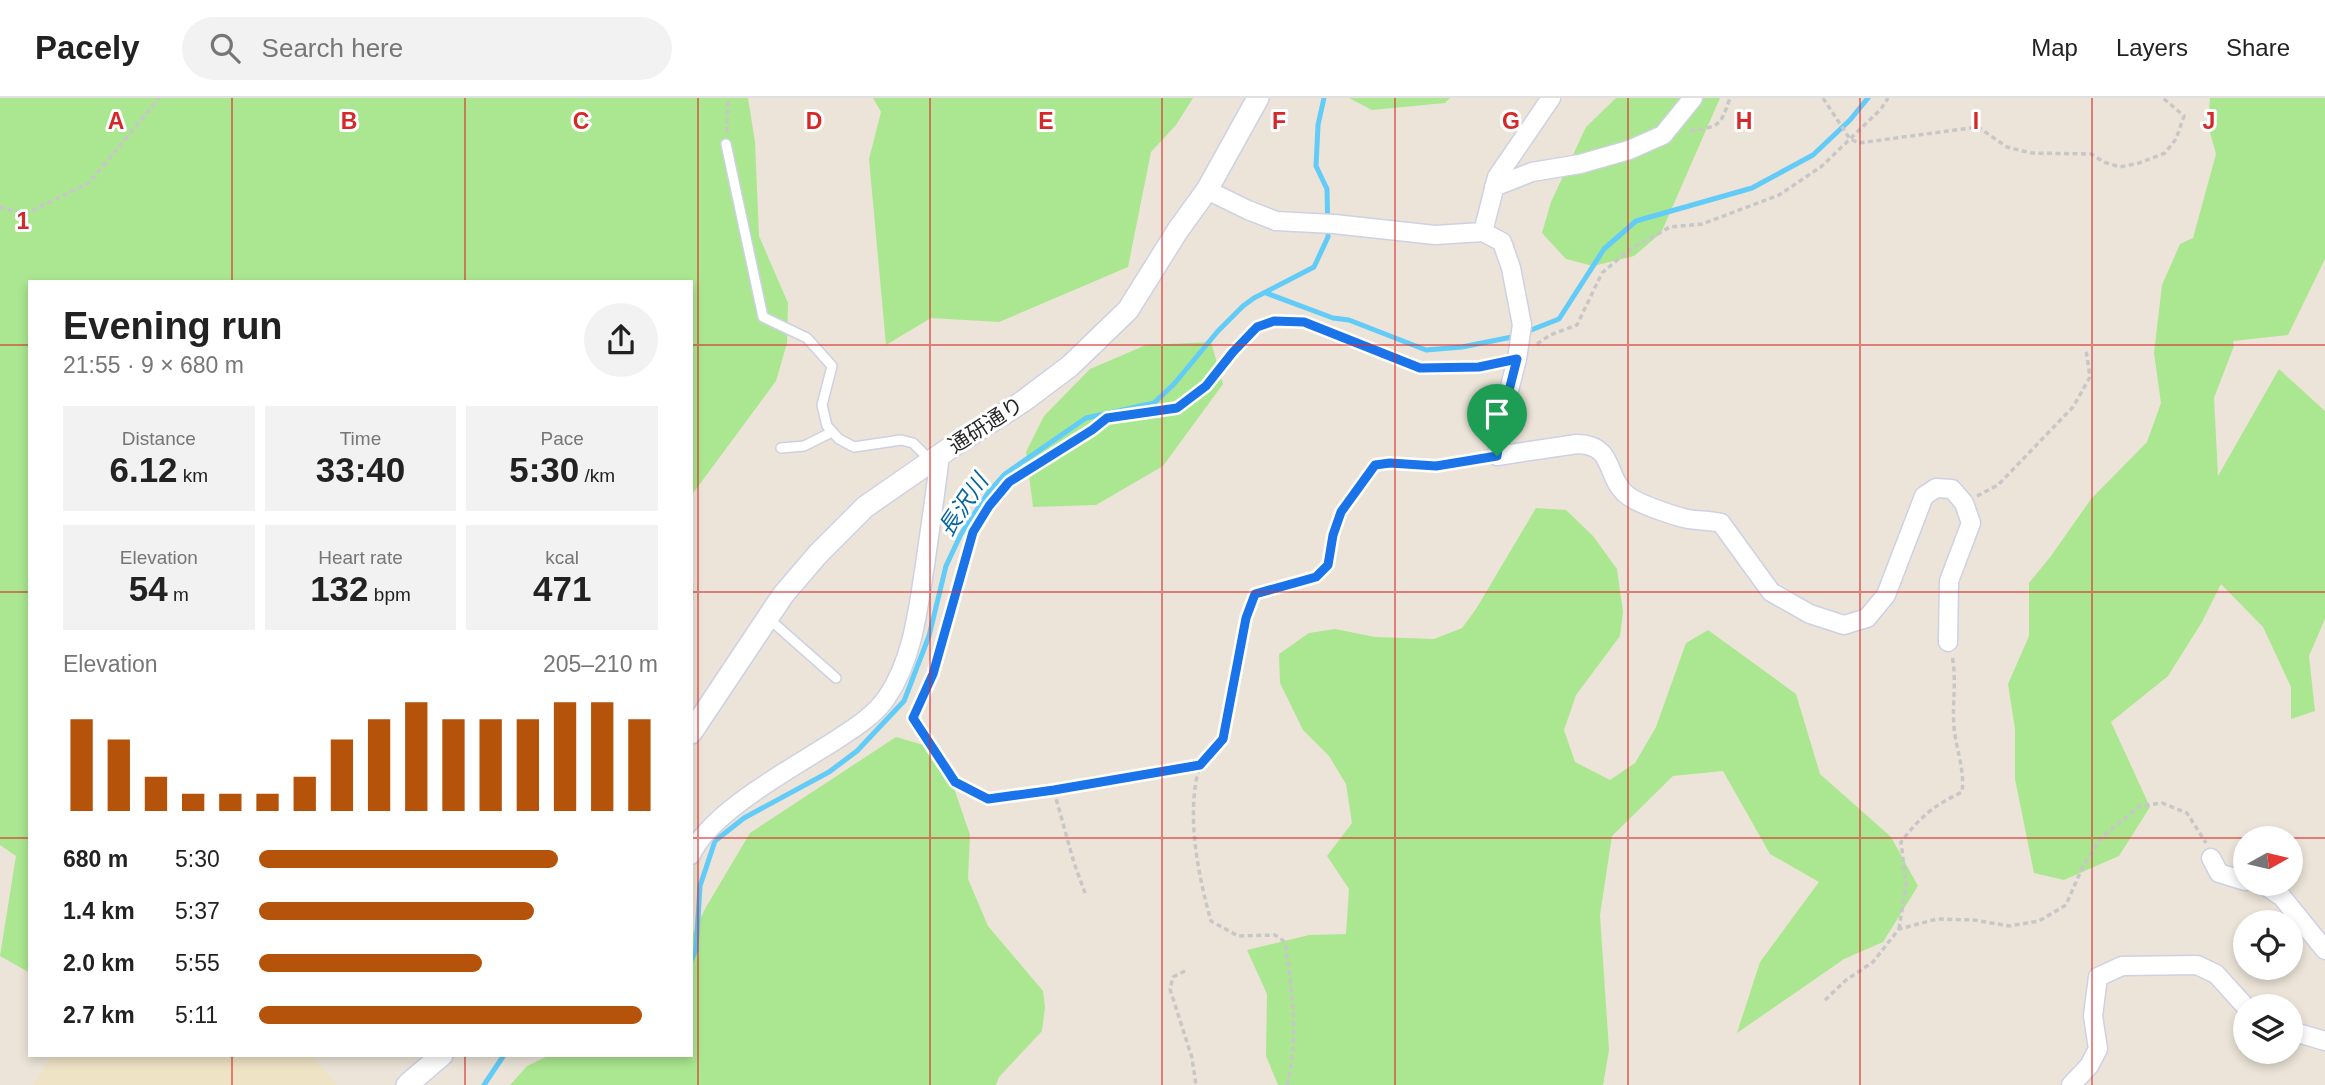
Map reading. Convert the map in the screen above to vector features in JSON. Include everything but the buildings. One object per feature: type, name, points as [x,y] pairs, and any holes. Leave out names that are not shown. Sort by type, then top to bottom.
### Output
[{"type":"street","name":"通研通り","points":[[693,730],[783,595],[864,507],[1022,402],[1070,366],[1128,310],[1178,230],[1207,190],[1258,98]]},
{"type":"street","points":[[1483,232],[1497,177],[1551,98]]},
{"type":"street","points":[[1494,187],[1532,172],[1580,164],[1629,150],[1663,135],[1693,98]]},
{"type":"street","points":[[1207,190],[1276,221],[1334,223],[1435,235],[1483,232],[1502,242],[1511,268],[1522,325],[1497,456],[1577,444],[1590,445],[1604,453],[1616,483],[1628,496],[1688,519],[1721,523],[1771,592],[1810,614],[1844,625],[1867,618],[1886,594],[1924,496],[1936,488],[1951,489],[1964,503],[1971,523],[1949,581],[1948,642]]},
{"type":"street","points":[[693,851],[709,828],[729,810],[850,731],[886,699],[900,675],[916,619],[936,458]]},
{"type":"street","points":[[2211,858],[2219,873],[2233,877]]},
{"type":"street","points":[[2281,896],[2325,950]]},
{"type":"street","points":[[2071,1085],[2089,1066],[2098,1049],[2093,1016],[2098,977],[2122,966],[2197,965],[2216,974],[2234,994]]},
{"type":"street","points":[[2303,1035],[2325,1041]]},
{"type":"street","points":[[407,1085],[440,1057]]},
{"type":"lane","points":[[726,144],[763,317],[807,338],[832,366],[822,405],[827,426],[839,439],[854,447],[901,440],[913,443],[936,458]]},
{"type":"lane","points":[[781,448],[804,446],[832,432]]},
{"type":"lane","points":[[768,618],[836,678]]},
{"type":"path","points":[[0,207],[25,214],[89,183],[159,98]]},
{"type":"path","points":[[726,144],[728,98]]},
{"type":"path","points":[[1663,135],[1712,128],[1721,122],[1730,98]]},
{"type":"path","points":[[1823,98],[1850,139],[1859,143],[1978,127],[2007,147],[2031,153],[2091,154],[2120,167],[2165,153],[2176,139],[2184,116],[2163,98]]},
{"type":"path","points":[[1200,765],[988,799],[955,782],[913,718],[933,674],[973,532],[989,506],[1009,482],[1107,418],[1177,408],[1206,386],[1257,327],[1274,321],[1304,322],[1420,368],[1479,367],[1517,359],[1550,335],[1577,325],[1602,273],[1629,250],[1670,227],[1702,224],[1779,195],[1822,166],[1881,109],[1888,98]]},
{"type":"path","points":[[1964,503],[1998,485],[2073,407],[2090,377],[2086,350]]},
{"type":"path","points":[[1287,1085],[1293,1064],[1293,995],[1285,942],[1275,935],[1238,936],[1211,921],[1204,896],[1192,814],[1200,765],[1223,739],[1246,618],[1255,594],[1316,577],[1328,565],[1333,535],[1341,512],[1375,465],[1390,463],[1436,466],[1497,456]]},
{"type":"path","points":[[1825,999],[1846,980],[1873,962],[1899,929],[1906,885],[1901,842],[1915,824],[1936,805],[1962,792],[1964,779],[1954,725],[1956,673],[1948,642]]},
{"type":"path","points":[[1054,790],[1085,893]]},
{"type":"path","points":[[1899,929],[1937,919],[1974,920],[2009,926],[2039,922],[2066,905],[2083,866],[2102,837],[2140,806],[2162,803],[2187,813],[2205,840],[2211,858]]},
{"type":"path","points":[[1185,971],[1173,977],[1170,989],[1192,1058],[1196,1085]]},
{"type":"shaded area","points":[[50,1057],[314,1057],[338,1085],[33,1085]]},
{"type":"green space","points":[[0,98],[748,98],[755,142],[759,236],[788,303],[787,343],[776,381],[693,493],[693,280],[28,280],[28,972],[0,956],[16,856],[0,845]]},
{"type":"green space","points":[[873,98],[1193,98],[1176,125],[1151,152],[1128,267],[999,322],[931,318],[886,345],[869,159],[881,112]]},
{"type":"green space","points":[[1349,98],[1450,98],[1445,103],[1372,110]]},
{"type":"green space","points":[[1616,98],[1720,98],[1661,233],[1634,256],[1593,266],[1566,259],[1542,233],[1551,202],[1586,127]]},
{"type":"green space","points":[[2210,98],[2325,98],[2325,259],[2288,335],[2233,341],[2234,346],[2214,398],[2218,476],[2279,369],[2325,411],[2325,619],[2309,656],[2315,711],[2291,719],[2291,687],[2263,627],[2221,584],[2202,622],[2168,676],[2111,722],[2150,807],[2119,856],[2064,880],[2034,873],[2015,779],[2015,729],[2008,684],[2029,636],[2029,583],[2091,499],[2147,442],[2161,403],[2154,353],[2162,285],[2180,244],[2193,238],[2216,154],[2208,125]]},
{"type":"green space","points":[[1211,342],[1223,384],[1163,466],[1096,505],[1033,507],[1026,452],[1044,416],[1090,369],[1146,345]]},
{"type":"green space","points":[[1536,508],[1566,510],[1593,536],[1617,569],[1623,612],[1620,636],[1576,695],[1564,730],[1575,762],[1610,780],[1635,763],[1656,727],[1686,643],[1708,630],[1796,694],[1820,774],[1891,837],[1918,886],[1883,942],[1844,959],[1737,1033],[1760,962],[1819,882],[1770,854],[1723,771],[1673,776],[1612,836],[1600,915],[1609,1050],[1603,1085],[1278,1085],[1266,1056],[1267,994],[1247,950],[1309,935],[1346,934],[1349,889],[1327,856],[1352,823],[1346,784],[1329,756],[1303,730],[1280,683],[1279,654],[1309,633],[1335,629],[1375,637],[1434,639],[1462,628]]},
{"type":"green space","points":[[896,737],[941,750],[970,835],[968,879],[988,926],[1043,991],[1045,1007],[1042,1031],[999,1077],[996,1085],[510,1085],[527,1066],[546,1057],[693,1057],[693,933],[750,833]]},
{"type":"waterway","name":"長沢川","points":[[693,957],[696,950],[700,886],[715,841],[744,818],[829,772],[857,751],[904,701],[929,636],[946,566],[961,534],[988,493],[1005,474],[1086,418],[1154,403],[1243,306],[1314,267],[1328,237],[1327,189],[1316,166],[1318,125],[1324,98]]},
{"type":"waterway","points":[[1526,332],[1559,319],[1604,249],[1636,221],[1752,188],[1813,155],[1850,120],[1868,98]]},
{"type":"waterway","points":[[1266,293],[1333,318],[1349,320],[1426,350],[1462,347],[1517,336]]},
{"type":"waterway","name":"長沢川","points":[[484,1085],[503,1057]]},
{"type":"route","points":[[1274,321],[1304,322],[1420,368],[1479,367],[1517,359],[1503,414],[1497,456],[1436,466],[1390,463],[1375,465],[1341,512],[1333,535],[1328,565],[1316,577],[1255,594],[1246,618],[1223,739],[1200,765],[988,799],[955,782],[913,718],[933,674],[973,532],[989,506],[1009,482],[1107,418],[1177,408],[1206,386],[1257,327],[1274,321]]}]
